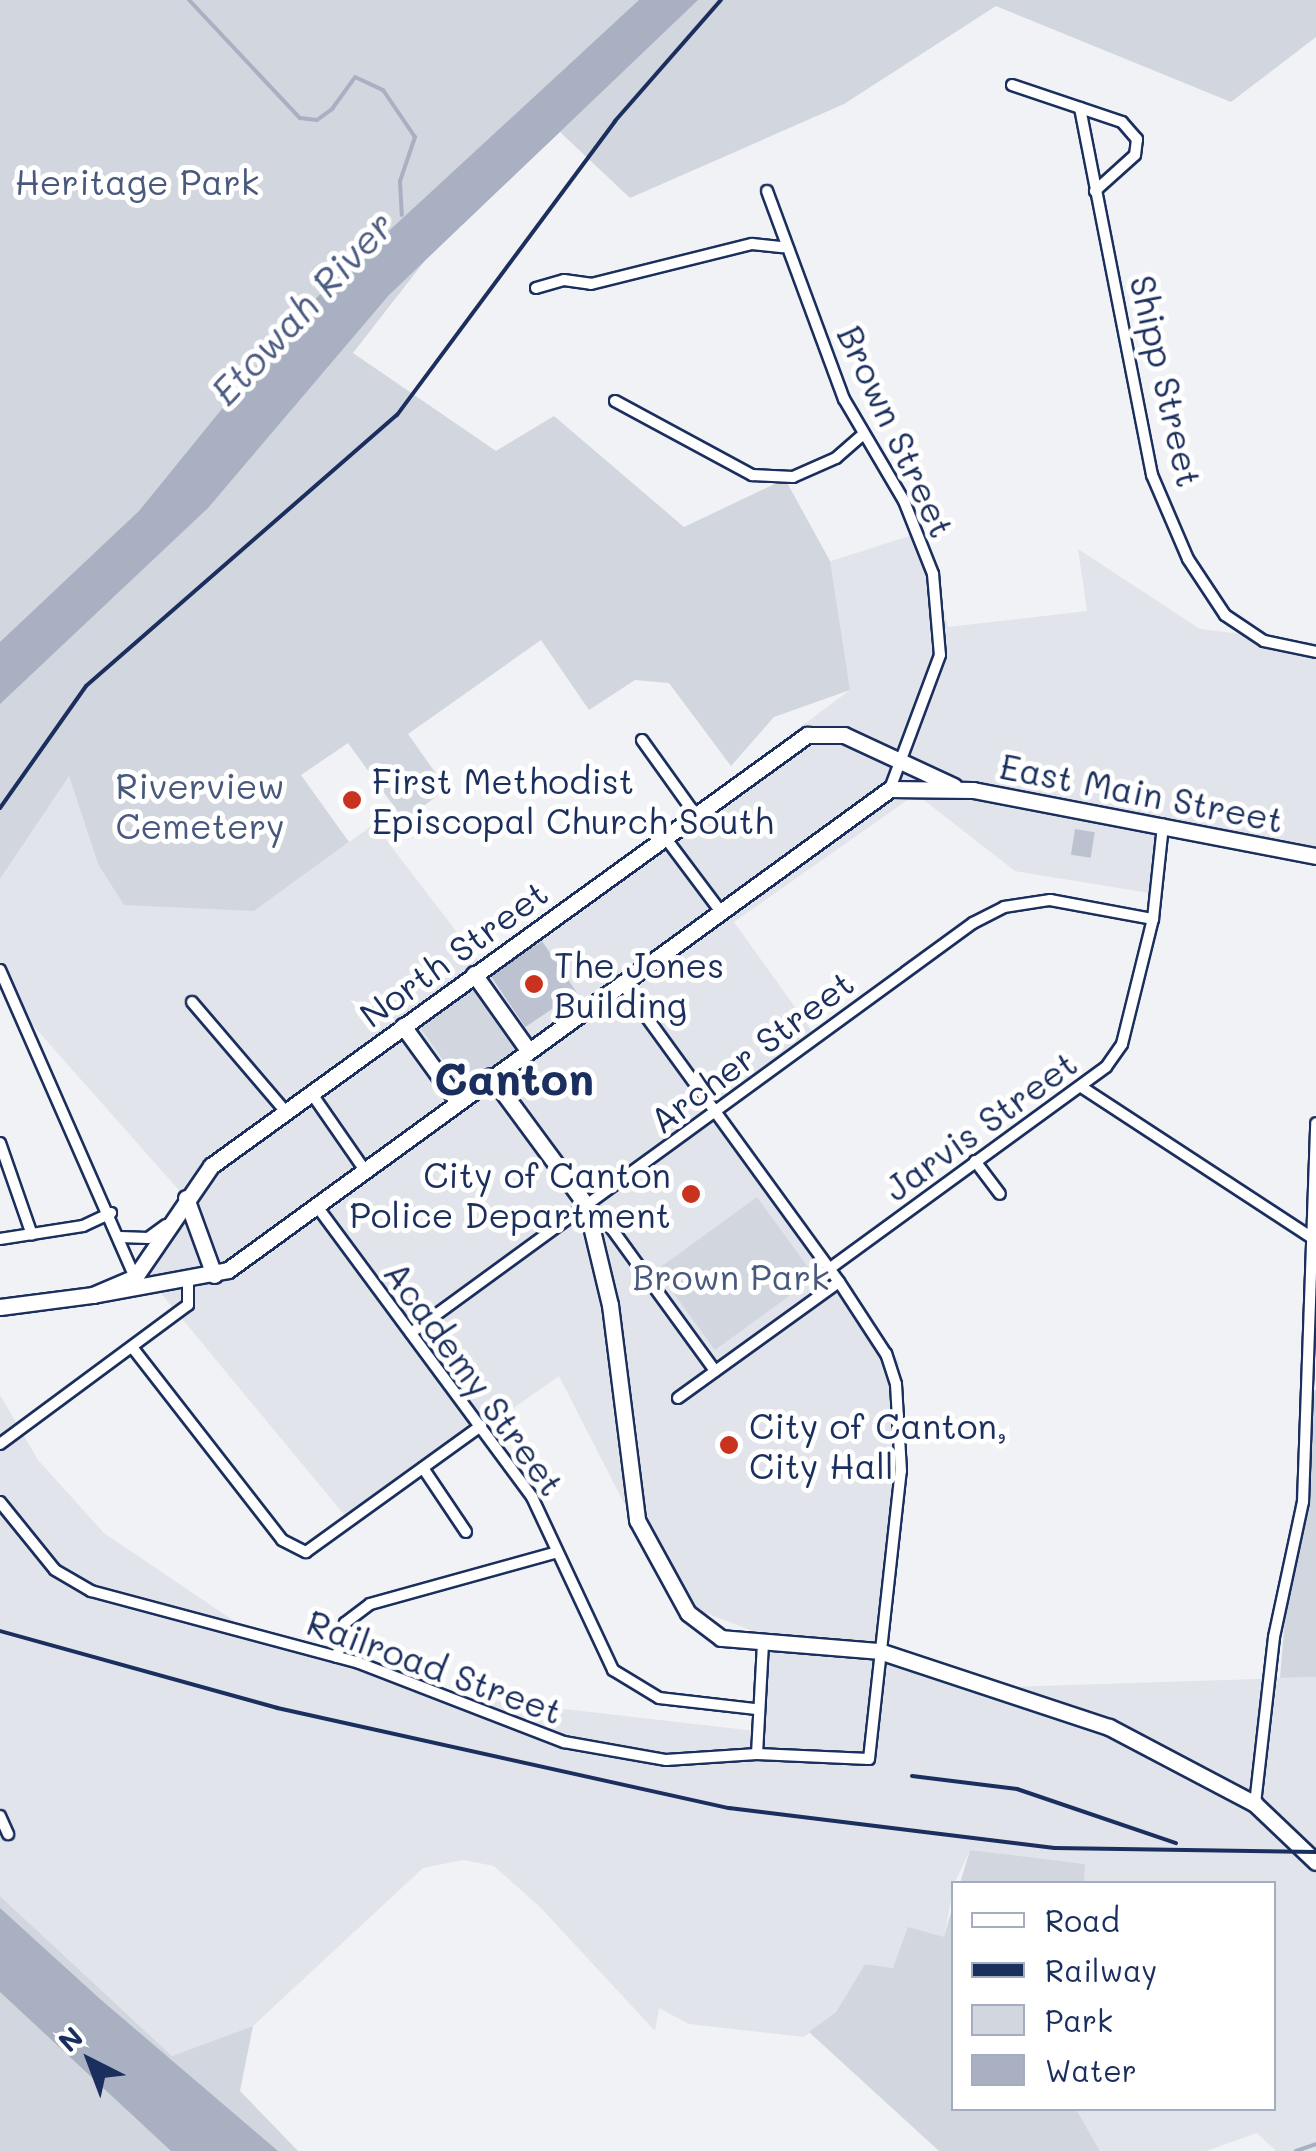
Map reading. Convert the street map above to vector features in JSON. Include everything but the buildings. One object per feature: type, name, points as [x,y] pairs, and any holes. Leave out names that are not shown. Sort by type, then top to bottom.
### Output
[{"type":"main road","name":"East Main Street","points":[[822,732],[897,756],[957,788]]},
{"type":"main road","name":"North Street","points":[[136,1277],[155,1258],[184,1204],[211,1166],[799,739],[822,732]]},
{"type":"main road","name":"East Main Street","points":[[890,790],[957,788],[1316,856]]},
{"type":"main road","points":[[0,1307],[188,1282],[214,1275],[890,790]]},
{"type":"main road","points":[[474,974],[528,1050]]},
{"type":"main road","points":[[402,1026],[458,1102]]},
{"type":"main road","points":[[491,1076],[586,1205],[610,1305],[644,1541],[697,1621],[722,1638],[879,1651],[1109,1726],[1256,1804],[1316,1862]]},
{"type":"main road","points":[[184,1204],[214,1275]]},
{"type":"main road","points":[[93,1296],[136,1277]]},
{"type":"street","points":[[1012,85],[1122,122],[1136,139],[1134,155],[1095,191]]},
{"type":"street","name":"Shipp Street","points":[[1080,108],[1152,475],[1188,558],[1225,615],[1264,641],[1316,652]]},
{"type":"street","name":"Brown Street","points":[[767,191],[782,248],[806,282],[860,436],[909,512],[933,574],[938,616],[934,677],[897,756]]},
{"type":"street","points":[[536,288],[564,280],[591,284],[752,244],[782,248]]},
{"type":"street","points":[[616,400],[752,475],[793,477],[836,458],[860,436]]},
{"type":"street","points":[[642,740],[695,814]]},
{"type":"street","points":[[890,790],[897,756]]},
{"type":"street","name":"Jarvis Street","points":[[829,1268],[1083,1088],[1122,1044],[1154,920],[1163,825]]},
{"type":"street","points":[[664,836],[721,912]]},
{"type":"street","name":"Archer Street","points":[[411,1332],[716,1115],[921,958],[1004,907],[1050,900],[1154,920]]},
{"type":"street","points":[[2,977],[32,1053],[111,1213],[136,1277]]},
{"type":"street","points":[[620,982],[829,1268],[886,1354],[896,1384],[901,1470],[879,1651]]},
{"type":"street","points":[[192,1002],[286,1112]]},
{"type":"street","points":[[1083,1088],[1312,1238]]},
{"type":"street","points":[[312,1094],[364,1169]]},
{"type":"street","points":[[1256,1804],[1274,1637],[1303,1502],[1304,1357],[1316,1124]]},
{"type":"street","points":[[0,1143],[32,1236]]},
{"type":"street","points":[[975,1162],[1000,1194]]},
{"type":"street","points":[[120,1237],[148,1238],[184,1204]]},
{"type":"street","name":"Academy Street","points":[[316,1205],[532,1498],[623,1679],[659,1698],[756,1709]]},
{"type":"street","points":[[586,1205],[604,1218],[714,1371]]},
{"type":"street","points":[[0,1239],[32,1236],[111,1213]]},
{"type":"street","points":[[0,1444],[188,1306],[188,1282]]},
{"type":"street","points":[[678,1398],[839,1282]]},
{"type":"street","points":[[132,1348],[293,1549],[322,1547],[481,1426]]},
{"type":"street","points":[[1304,1357],[1316,1350]]},
{"type":"street","points":[[422,1468],[466,1532]]},
{"type":"street","name":"Railroad Street","points":[[0,1502],[46,1560],[80,1586],[337,1657],[596,1751],[666,1760],[757,1754],[869,1759],[879,1651]]},
{"type":"street","points":[[337,1657],[345,1622],[370,1604],[557,1552]]},
{"type":"street","points":[[757,1754],[756,1709],[763,1644]]},
{"type":"street","points":[[0,1816],[8,1834]]},
{"type":"shaded area","points":[[922,532],[948,627],[1087,611],[1078,549],[1200,629],[1316,643],[1316,850],[1166,821],[1155,894],[1015,871],[916,794],[734,922],[815,1035],[715,1109],[899,1362],[883,1650],[1012,1687],[1316,1677],[1316,2151],[1276,2151],[1257,2133],[1206,2151],[1100,2151],[1077,2111],[1276,2111],[1276,1881],[1084,1881],[1084,1864],[970,1850],[955,1881],[951,1881],[944,1938],[893,1968],[865,1964],[836,2012],[804,2037],[689,2024],[659,2008],[655,2031],[540,1907],[494,1866],[463,1860],[423,1868],[253,2026],[172,2056],[0,1896],[0,1395],[38,1460],[104,1533],[237,1623],[433,1694],[765,1732],[753,1631],[674,1601],[559,1376],[351,1523],[145,1274],[184,1196],[0,988],[0,879],[69,775],[98,864],[254,911],[374,824],[482,965],[850,690],[828,562]]},
{"type":"green space","points":[[0,0],[1316,0],[1316,37],[1231,102],[996,6],[844,104],[630,198],[560,132],[434,249],[353,353],[496,451],[554,416],[684,527],[785,479],[830,561],[850,690],[774,717],[731,766],[669,683],[635,680],[589,710],[541,640],[408,734],[447,789],[404,820],[348,743],[301,775],[349,842],[254,911],[124,905],[98,864],[69,776],[0,879]]},
{"type":"green space","points":[[472,985],[518,1048],[464,1087],[418,1024]]},
{"type":"green space","name":"Brown Park","points":[[757,1197],[815,1277],[715,1350],[657,1270]]},
{"type":"green space","points":[[1316,1390],[1316,1677],[1280,1678],[1304,1392]]},
{"type":"green space","points":[[970,1850],[1085,1864],[1084,1881],[961,1881]]},
{"type":"green space","points":[[0,1896],[172,2056],[253,2026],[240,2091],[298,2151],[0,2151]]},
{"type":"green space","points":[[951,1912],[951,2111],[1077,2111],[1100,2151],[939,2151],[809,2032],[836,2012],[865,1964],[893,1968],[908,1927],[944,1937]]},
{"type":"water","name":"Etowah River","points":[[639,0],[698,0],[389,295],[208,508],[0,704],[0,642],[139,511],[300,313]]},
{"type":"water","points":[[0,1908],[278,2151],[171,2151],[0,1992]]},
{"type":"waterway","points":[[189,0],[300,118],[317,120],[332,109],[355,77],[383,90],[415,137],[400,181],[402,215]]},
{"type":"waterway","points":[[1296,2151],[1316,2144]]},
{"type":"railway","points":[[0,808],[86,686],[397,415],[615,121],[721,0]]},
{"type":"railway","points":[[0,1631],[277,1708],[729,1808],[1055,1848],[1316,1852]]},
{"type":"railway","points":[[912,1776],[1017,1789],[1176,1843]]},
{"type":"place","name":"First Methodist Episcopal Church South","points":[[352,800]]},
{"type":"place","name":"The Jones Building","points":[[534,984]]},
{"type":"place","name":"City of Canton Police Department","points":[[691,1194]]},
{"type":"place","name":"City of Canton, City Hall","points":[[729,1445]]},
{"type":"district","name":"Canton","points":[[514,1078]]},
{"type":"park label","name":"Heritage Park","points":[[137,181]]},
{"type":"park label","name":"Riverview Cemetery","points":[[200,805]]}]
